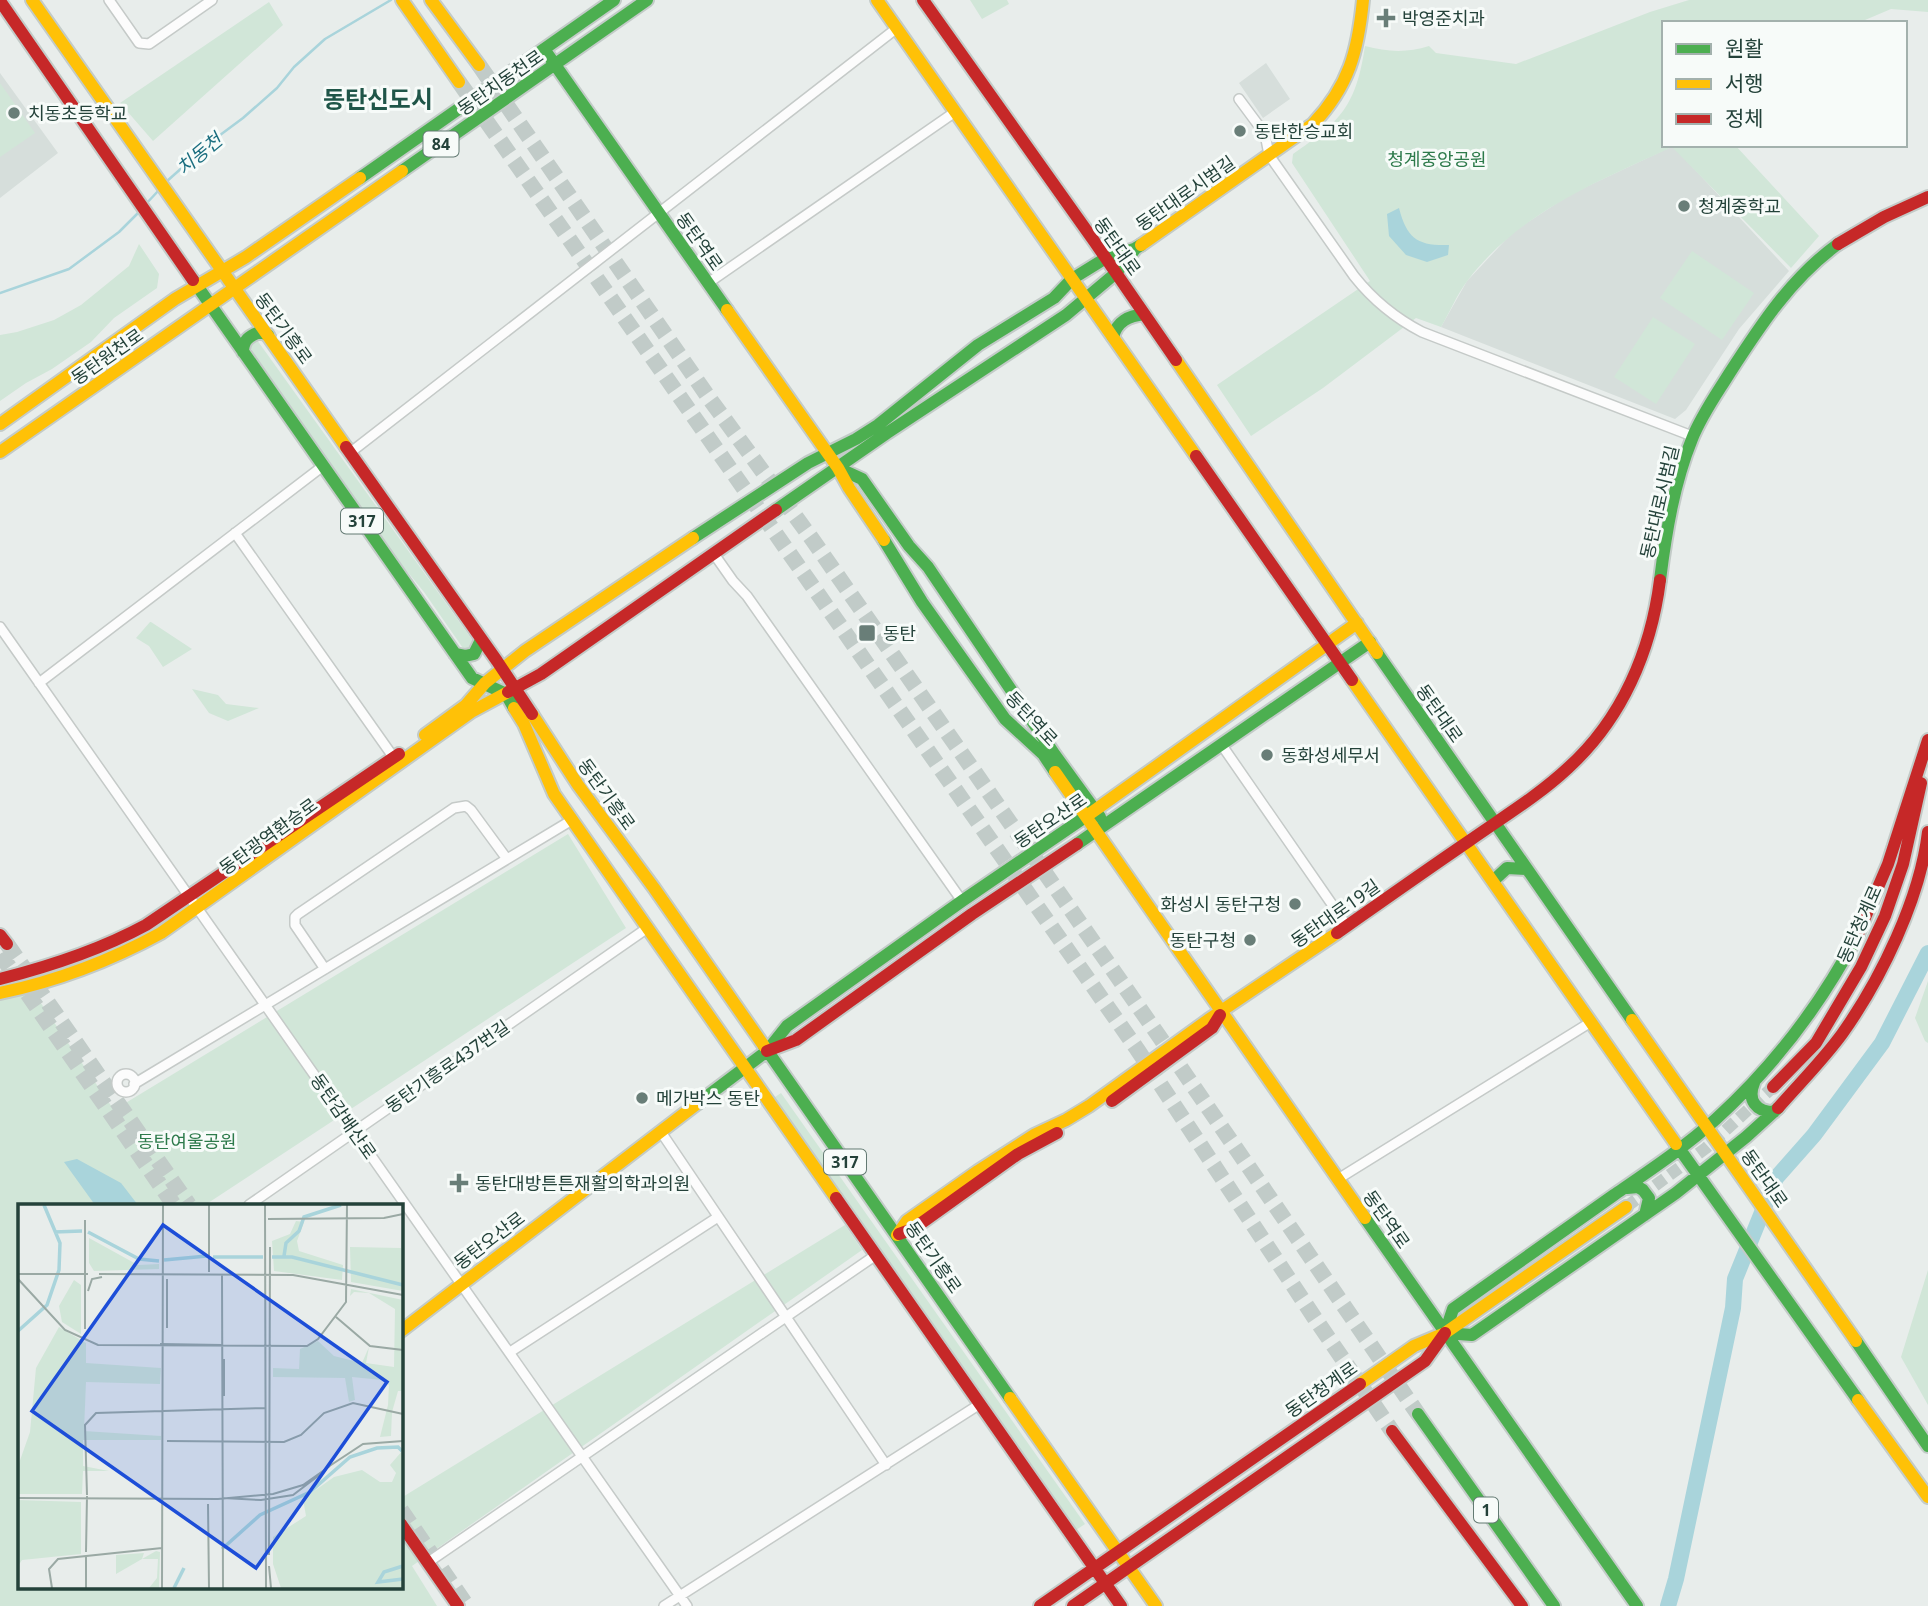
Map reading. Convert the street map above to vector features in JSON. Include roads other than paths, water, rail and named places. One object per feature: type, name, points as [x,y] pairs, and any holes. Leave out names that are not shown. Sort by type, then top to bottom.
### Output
[{"type":"main road","name":"동탄기흥로","points":[[32,0],[502,670],[555,794],[572,820],[1121,1606]]},
{"type":"main road","points":[[402,0],[459,82]]},
{"type":"main road","points":[[431,0],[479,65]]},
{"type":"main road","name":"동탄치동천로","points":[[222,271],[246,257],[614,0]]},
{"type":"main road","name":"동탄치동천로","points":[[234,288],[647,0]]},
{"type":"main road","points":[[877,0],[1762,1266],[1928,1497]]},
{"type":"main road","name":"동탄대로","points":[[923,0],[1106,258],[1494,823],[1778,1227],[1928,1446]]},
{"type":"main road","name":"동탄대로시범길","points":[[1106,258],[1136,248],[1324,114],[1343,86],[1352,66],[1360,36],[1363,0]]},
{"type":"main road","name":"동탄기흥로","points":[[3,2],[108,159],[454,654],[472,678],[511,692],[654,887],[1156,1606]]},
{"type":"main road","name":"동탄역로","points":[[544,49],[838,468],[922,602],[1005,719],[1043,754],[1091,813]]},
{"type":"main road","name":"동탄대로시범길","points":[[1466,843],[1552,782],[1578,760],[1610,720],[1631,685],[1645,653],[1656,608],[1665,546],[1692,436],[1773,307],[1816,261],[1847,238],[1928,197]]},
{"type":"main road","name":"동탄대로시범길","points":[[883,429],[1066,314],[1116,274],[1136,248]]},
{"type":"main road","points":[[714,554],[864,450],[883,429],[978,345],[1054,298],[1072,279],[1106,258]]},
{"type":"main road","name":"동탄원천로","points":[[0,424],[175,299],[222,271]]},
{"type":"main road","name":"동탄원천로","points":[[0,452],[234,288]]},
{"type":"main road","points":[[1113,337],[1114,329],[1121,321],[1131,315],[1144,314]]},
{"type":"main road","points":[[243,352],[242,344],[245,339],[260,332],[268,335]]},
{"type":"main road","points":[[827,453],[883,429]]},
{"type":"main road","name":"동탄광역환승로","points":[[0,979],[55,964],[105,945],[139,929],[190,897],[394,758],[466,705],[485,683],[525,651],[731,512],[827,453]]},
{"type":"main road","name":"동탄역로","points":[[838,468],[862,480],[909,546],[928,567],[1024,707],[1101,828],[1111,850],[1637,1606]]},
{"type":"main road","points":[[878,531],[892,522]]},
{"type":"main road","name":"동탄광역환승로","points":[[0,993],[46,983],[150,940],[471,712],[541,674],[714,554]]},
{"type":"main road","name":"동탄오산로","points":[[402,1330],[767,1051],[787,1026],[1357,623]]},
{"type":"main road","points":[[454,654],[474,654],[481,640]]},
{"type":"main road","name":"동탄오산로","points":[[767,1051],[796,1040],[972,914],[1370,642]]},
{"type":"main road","points":[[1288,672],[1300,680],[1299,691]]},
{"type":"main road","points":[[1073,1606],[1425,1361],[1445,1333],[1453,1308],[1657,1166],[1726,1111],[1796,1034],[1839,969],[1880,884],[1928,740]]},
{"type":"main road","name":"동탄청계로","points":[[1773,1087],[1815,1043],[1861,967],[1885,916],[1903,864],[1928,752]]},
{"type":"main road","points":[[1445,1333],[1472,1335],[1676,1193],[1746,1138],[1774,1112],[1841,1035],[1865,997],[1902,925],[1914,893],[1928,832]]},
{"type":"main road","name":"동탄대로19길","points":[[897,1235],[912,1229],[1018,1154],[1073,1125],[1133,1087],[1212,1028],[1223,1012],[1466,843]]},
{"type":"main road","points":[[1493,881],[1503,869],[1527,869]]},
{"type":"main road","points":[[1754,1082],[1751,1090],[1752,1103],[1765,1113],[1774,1112]]},
{"type":"main road","points":[[1624,1188],[1636,1186],[1643,1189],[1649,1198],[1646,1215]]},
{"type":"main road","name":"동탄청계로","points":[[1040,1606],[1413,1346],[1445,1333],[1626,1207]]},
{"type":"main road","name":"1","points":[[1418,1414],[1553,1606]]},
{"type":"main road","name":"1","points":[[1392,1431],[1521,1606]]},
{"type":"main road","points":[[402,1525],[458,1606]]},
{"type":"street","points":[[109,0],[139,43],[149,44],[199,4],[212,0]]},
{"type":"street","points":[[351,452],[897,28]]},
{"type":"street","points":[[1239,99],[1265,134],[1269,155],[1364,289],[1386,309],[1407,324],[1436,338],[1692,436]]},
{"type":"street","points":[[708,283],[956,112]]},
{"type":"street","points":[[39,683],[323,466]]},
{"type":"street","points":[[234,533],[394,758]]},
{"type":"street","points":[[714,554],[747,596],[962,901]]},
{"type":"street","name":"동탄감배산로","points":[[0,627],[687,1606]]},
{"type":"street","points":[[1220,744],[1346,926]]},
{"type":"street","points":[[325,969],[295,925],[295,917],[454,808],[466,806],[471,810],[507,859]]},
{"type":"street","points":[[134,1084],[572,820]]},
{"type":"street","name":"동탄기흥로437번길","points":[[251,1204],[646,929]]},
{"type":"street","points":[[1338,1179],[1591,1022]]},
{"type":"street","points":[[661,1132],[886,1465]]},
{"type":"street","points":[[510,1352],[718,1217]]},
{"type":"street","points":[[428,1563],[876,1255]]},
{"type":"street","points":[[664,1606],[980,1404]]},
{"type":"water","points":[[1399,208],[1406,227],[1415,239],[1429,244],[1449,245],[1448,255],[1427,262],[1406,255],[1389,236],[1387,214]]},
{"type":"water","points":[[77,1159],[121,1183],[137,1204],[94,1204],[64,1162]]},
{"type":"waterway","name":"치동천","points":[[166,182],[277,88],[294,67],[325,39],[391,0]]},
{"type":"waterway","name":"치동천","points":[[145,205],[159,190]]},
{"type":"waterway","name":"치동천","points":[[0,293],[69,269],[119,232],[138,213]]},
{"type":"waterway","points":[[1668,1606],[1733,1308],[1735,1279],[1776,1178],[1814,1135],[1882,1043],[1928,953]]},
{"type":"tunnel","points":[[479,65],[709,398],[812,539],[1161,1039],[1418,1414]]},
{"type":"tunnel","points":[[459,82],[1137,1049],[1392,1431]]},
{"type":"tunnel","points":[[7,944],[188,1204]]},
{"type":"tunnel","points":[[0,954],[173,1204]]},
{"type":"tunnel","points":[[1626,1207],[1706,1148],[1773,1087]]},
{"type":"tunnel","points":[[402,1511],[467,1606]]},
{"type":"place","name":"박영준치과","points":[[1386,18]]},
{"type":"place","name":"치동초등학교","points":[[14,113]]},
{"type":"place","name":"동탄한승교회","points":[[1240,131]]},
{"type":"place","name":"청계중학교","points":[[1684,206]]},
{"type":"place","name":"동탄","points":[[867,633]]},
{"type":"place","name":"동화성세무서","points":[[1267,755]]},
{"type":"place","name":"화성시 동탄구청","points":[[1295,904]]},
{"type":"place","name":"동탄구청","points":[[1250,940]]},
{"type":"place","name":"메가박스 동탄","points":[[642,1098]]},
{"type":"place","name":"동탄대방튼튼재활의학과의원","points":[[459,1183]]},
{"type":"district","name":"동탄신도시","points":[[378,98]]},
{"type":"park label","name":"청계중앙공원","points":[[1437,159]]},
{"type":"park label","name":"동탄여울공원","points":[[187,1141]]}]
